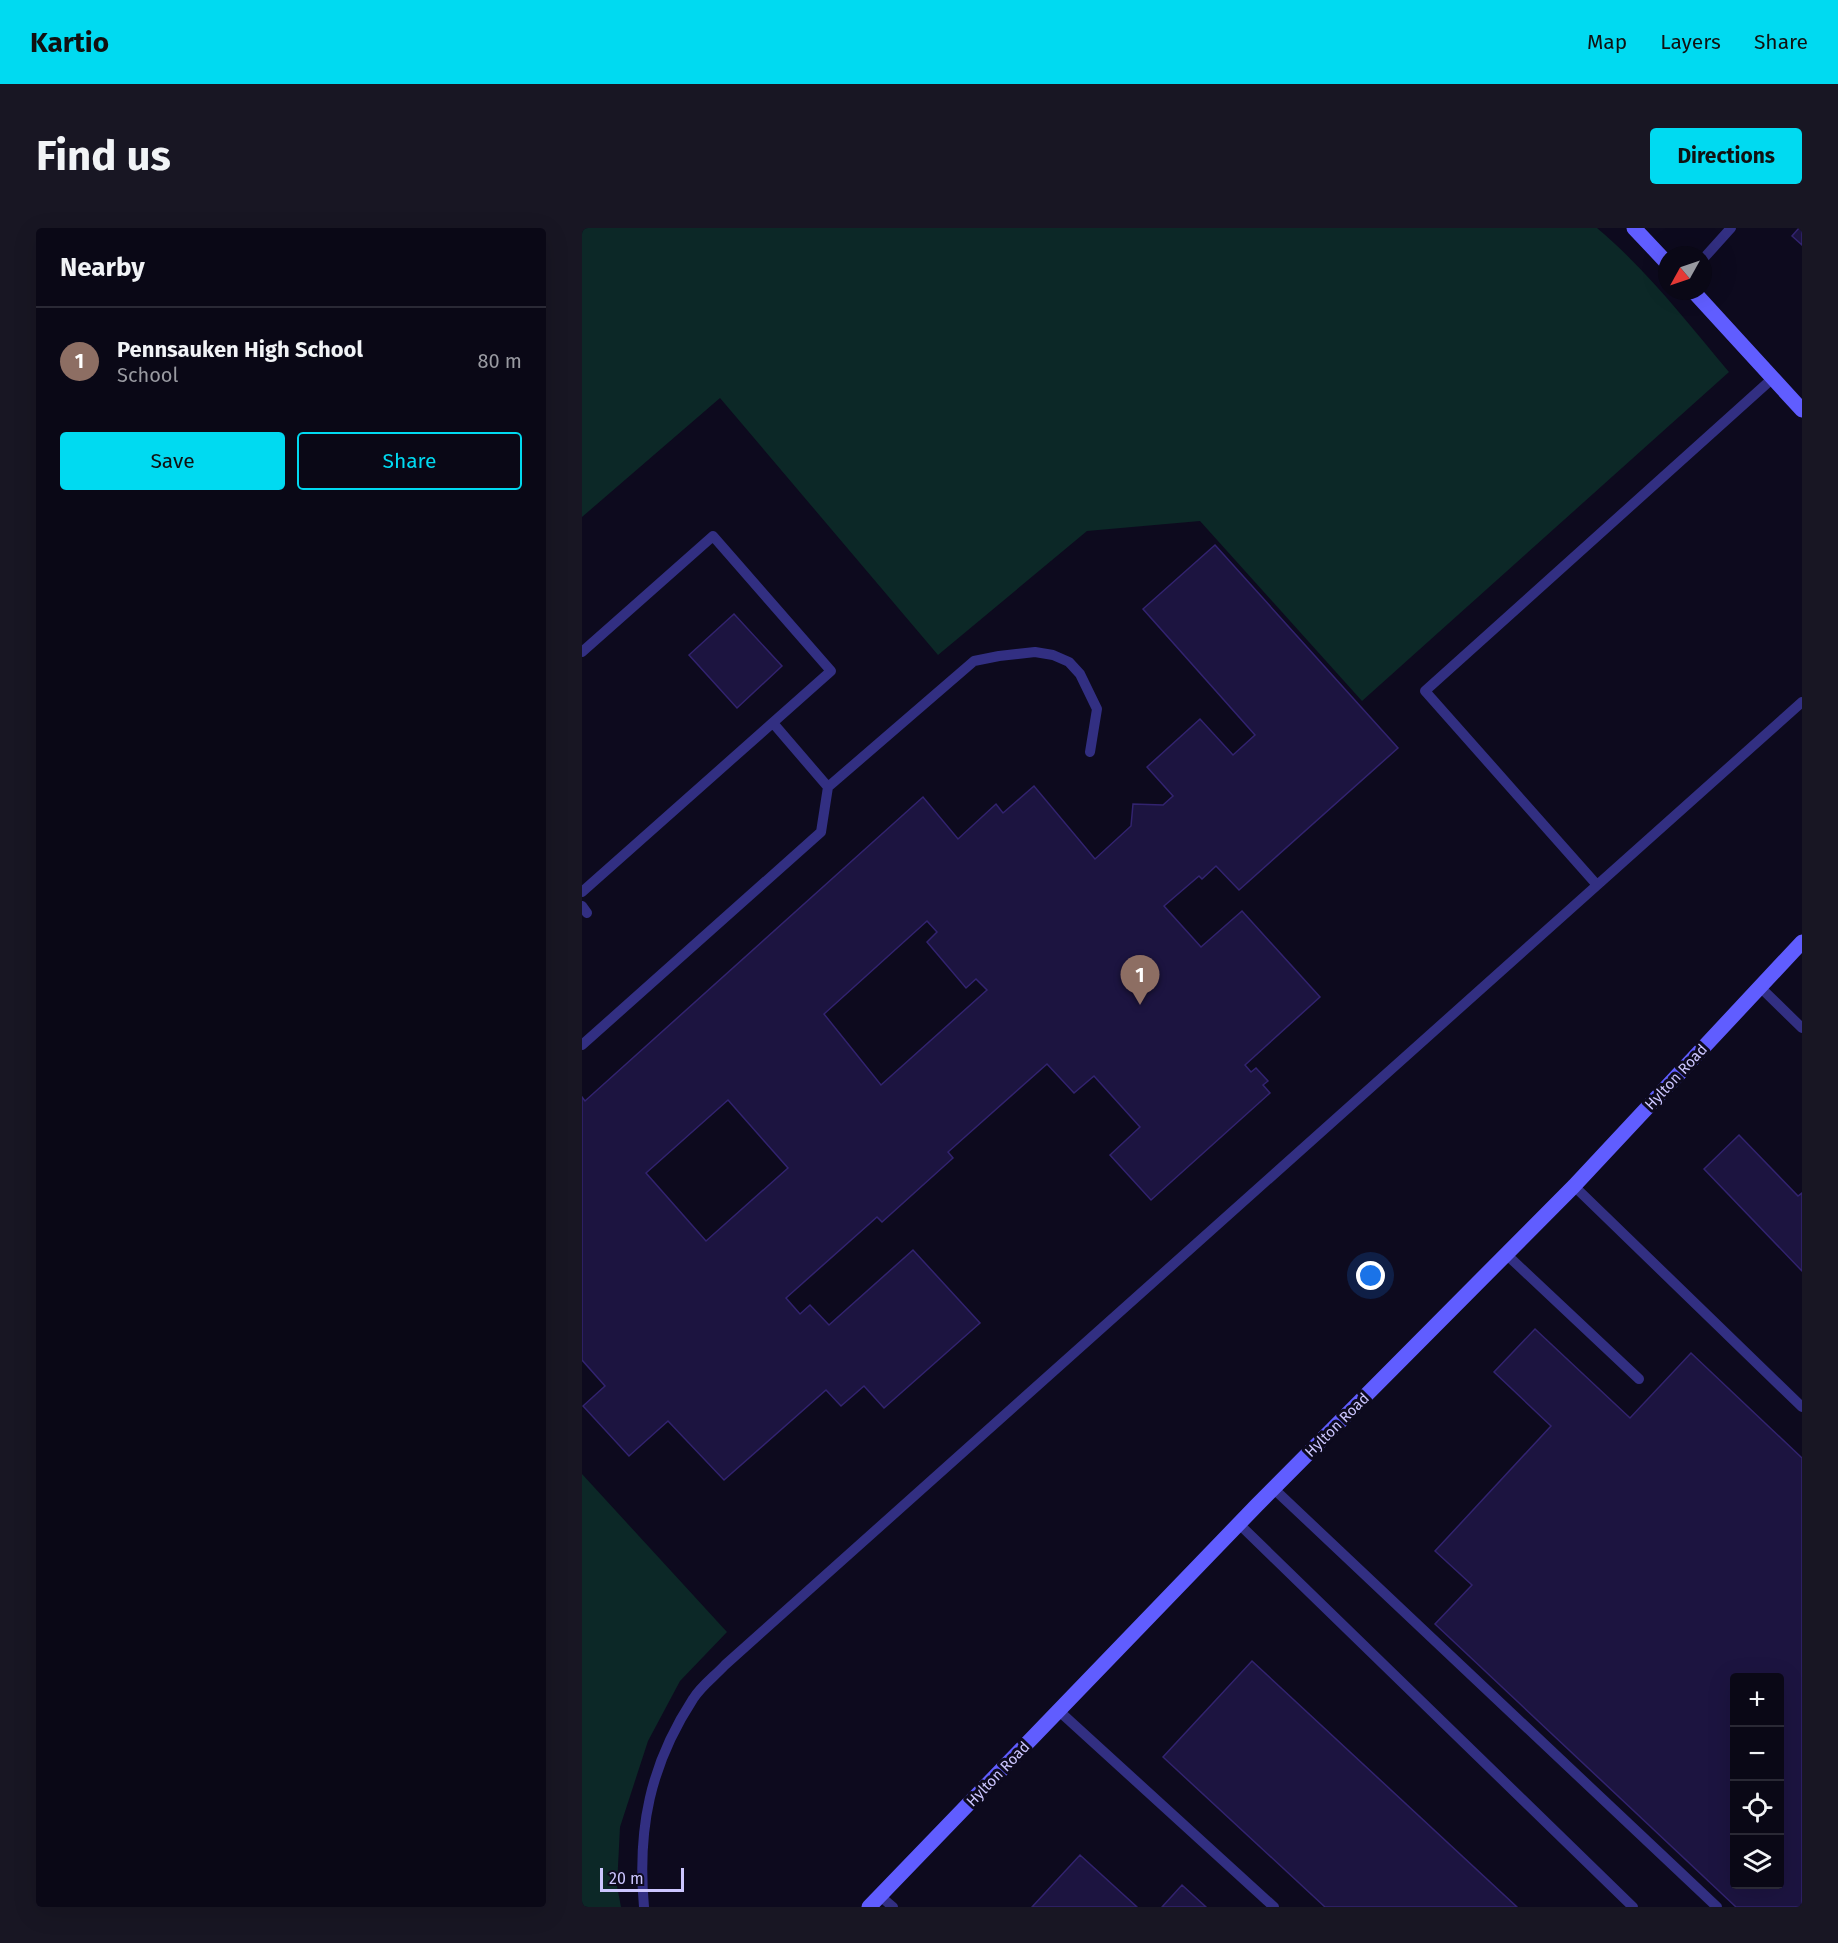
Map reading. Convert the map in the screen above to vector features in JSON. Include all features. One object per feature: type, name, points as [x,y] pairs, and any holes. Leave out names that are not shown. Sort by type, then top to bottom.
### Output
[{"type":"street","points":[[1634,228],[1658,253]]},
{"type":"street","points":[[1701,300],[1802,410]]},
{"type":"street","name":"Hylton Road","points":[[875,1901],[1239,1524],[1574,1186],[1802,942]]},
{"type":"lane","points":[[1712,249],[1731,228]]},
{"type":"lane","points":[[1597,885],[1425,691],[1773,378]]},
{"type":"lane","points":[[582,652],[713,536],[831,671],[582,892]]},
{"type":"lane","points":[[582,1045],[821,832],[828,787],[974,661],[1035,652],[1053,654],[1069,662],[1080,674],[1097,709],[1090,752]]},
{"type":"lane","points":[[644,1907],[641,1875],[642,1841],[648,1807],[660,1762],[694,1697],[725,1665],[1802,702]]},
{"type":"lane","points":[[773,723],[828,787]]},
{"type":"lane","points":[[1760,987],[1802,1028]]},
{"type":"lane","points":[[1574,1186],[1802,1407]]},
{"type":"lane","points":[[1506,1254],[1639,1379]]},
{"type":"lane","points":[[1274,1489],[1717,1907]]},
{"type":"lane","points":[[1239,1524],[1633,1907]]},
{"type":"lane","points":[[1059,1711],[1274,1907]]},
{"type":"lane","points":[[875,1901],[893,1907]]},
{"type":"green space","points":[[582,228],[1597,228],[1650,279],[1658,288],[1658,300],[1668,300],[1729,372],[1362,701],[1200,521],[1087,531],[938,655],[720,398],[582,517]]},
{"type":"green space","points":[[582,1474],[727,1632],[680,1681],[648,1741],[620,1827],[617,1886],[621,1907],[582,1907]]},
{"type":"building","points":[[1799,228],[1802,228],[1802,245],[1792,236]]},
{"type":"building","points":[[1215,545],[1398,748],[1239,890],[1216,866],[1202,879],[1199,876],[1164,906],[1201,947],[1242,911],[1320,997],[1245,1065],[1251,1072],[1256,1068],[1268,1081],[1263,1085],[1270,1093],[1151,1200],[1110,1155],[1140,1127],[1094,1076],[1074,1093],[1047,1064],[948,1152],[953,1158],[882,1222],[877,1217],[786,1298],[800,1314],[810,1305],[829,1325],[913,1250],[980,1323],[884,1408],[864,1386],[841,1406],[826,1390],[724,1480],[668,1421],[629,1456],[583,1406],[605,1386],[582,1360],[582,1097],[585,1101],[923,797],[958,839],[996,804],[1003,813],[1034,786],[1095,859],[1131,826],[1133,804],[1163,805],[1173,796],[1147,767],[1200,719],[1233,755],[1255,735],[1143,609]],"holes":[[[927,921],[937,932],[927,942],[966,988],[976,979],[987,990],[881,1085],[824,1014]],[[728,1100],[788,1168],[706,1241],[646,1173]]]},
{"type":"building","points":[[734,614],[782,666],[737,708],[689,655]]},
{"type":"building","points":[[1739,1135],[1798,1196],[1802,1193],[1802,1271],[1704,1169]]},
{"type":"building","points":[[1535,1329],[1630,1418],[1691,1353],[1802,1458],[1802,1907],[1736,1907],[1435,1624],[1472,1585],[1435,1551],[1551,1426],[1494,1372]]},
{"type":"building","points":[[1252,1661],[1517,1907],[1325,1907],[1163,1757]]},
{"type":"building","points":[[1080,1855],[1137,1907],[1032,1907]]},
{"type":"building","points":[[1182,1885],[1206,1907],[1162,1907]]},
{"type":"place","name":"Pennsauken High School","points":[[1140,1005]]}]
